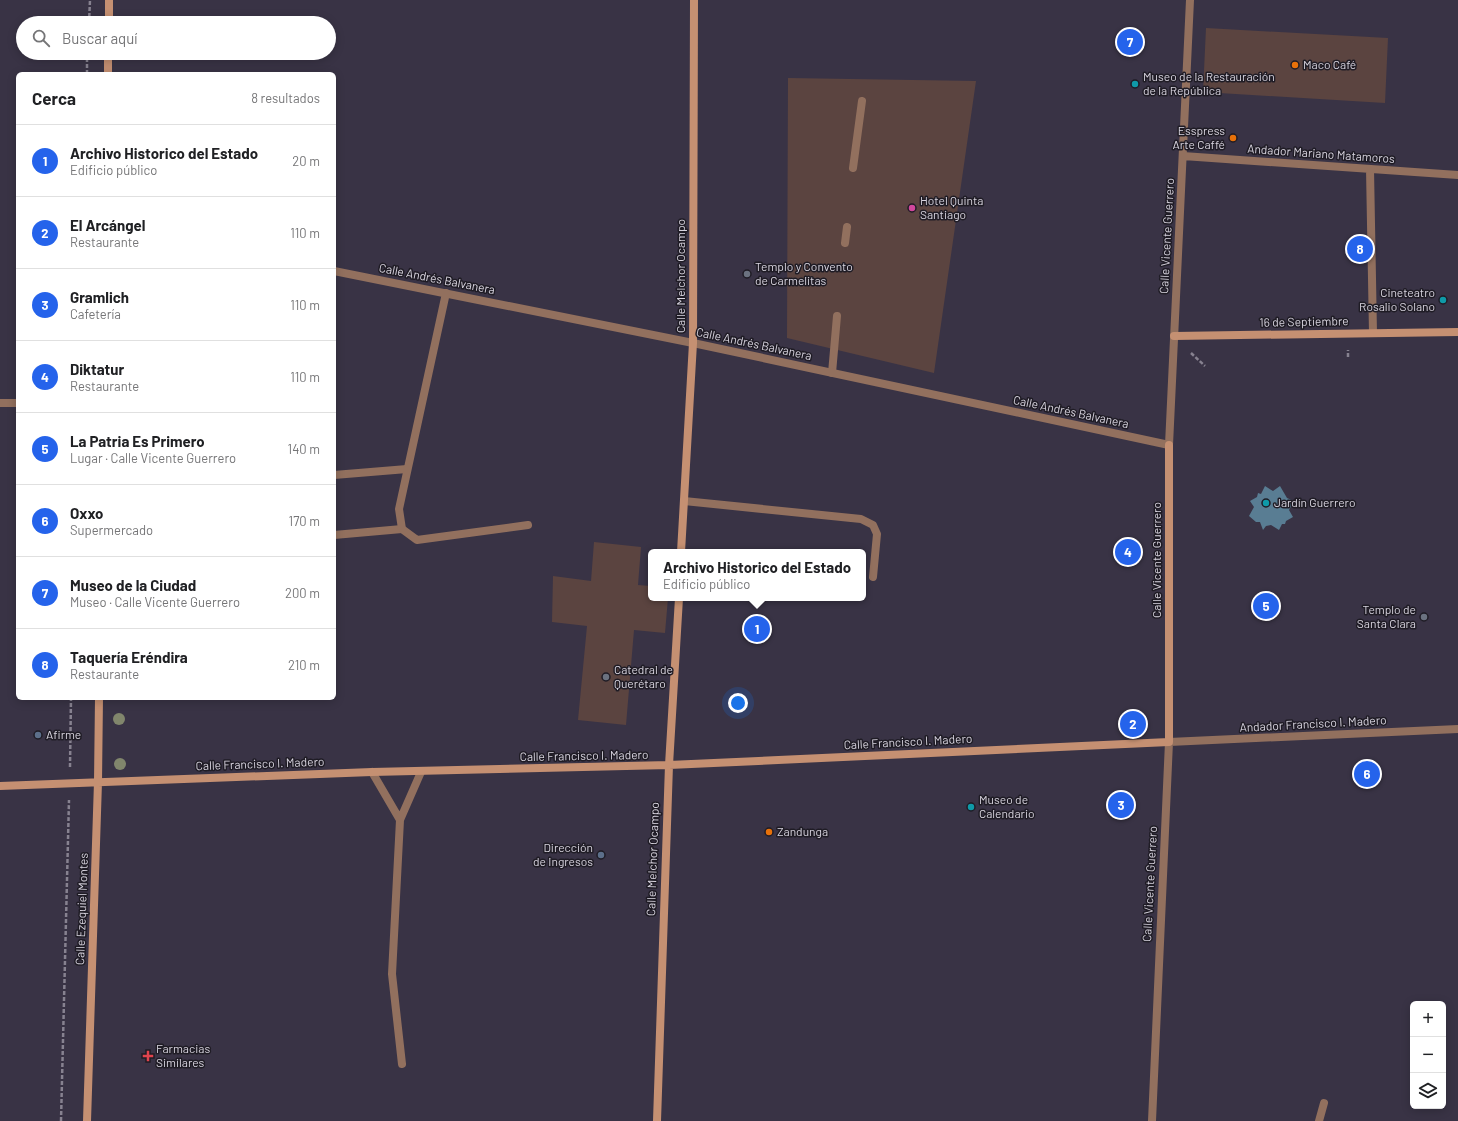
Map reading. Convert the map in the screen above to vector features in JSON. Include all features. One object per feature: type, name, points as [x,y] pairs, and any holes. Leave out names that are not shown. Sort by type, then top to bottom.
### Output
[{"type":"street","points":[[109,0],[109,16]]},
{"type":"street","name":"Calle Melchor Ocampo","points":[[681,549],[693,343],[694,0]]},
{"type":"street","name":"Calle Vicente Guerrero","points":[[1152,1121],[1169,742],[1169,445],[1190,0]]},
{"type":"street","points":[[108,60],[108,72]]},
{"type":"street","points":[[853,168],[862,101]]},
{"type":"street","name":"Andador Mariano Matamoros","points":[[1183,156],[1458,175]]},
{"type":"street","points":[[1370,169],[1373,333]]},
{"type":"street","points":[[845,242],[847,228]]},
{"type":"street","name":"Calle Andrés Balvanera","points":[[336,271],[693,343],[1169,445]]},
{"type":"street","points":[[402,529],[399,509],[446,293]]},
{"type":"street","points":[[832,373],[837,316]]},
{"type":"street","name":"16 de Septiembre","points":[[1174,336],[1458,332]]},
{"type":"street","points":[[0,403],[16,403]]},
{"type":"street","points":[[336,475],[407,470]]},
{"type":"street","points":[[684,501],[861,519],[873,525],[877,534],[873,577]]},
{"type":"street","points":[[336,535],[402,529],[417,540],[528,525]]},
{"type":"street","name":"Calle Melchor Ocampo","points":[[657,1121],[669,765],[679,601]]},
{"type":"street","name":"Calle Ezequiel Montes","points":[[87,1121],[98,782],[99,700]]},
{"type":"street","name":"Andador Francisco I. Madero","points":[[1169,742],[1458,729]]},
{"type":"street","name":"Calle Francisco I. Madero","points":[[0,786],[372,772],[669,765],[1169,742]]},
{"type":"street","points":[[372,772],[400,820]]},
{"type":"street","points":[[402,1064],[392,974],[400,820],[421,772]]},
{"type":"street","points":[[1319,1121],[1324,1103]]},
{"type":"path","points":[[89,16],[90,0]]},
{"type":"path","points":[[87,72],[88,60]]},
{"type":"path","points":[[61,1121],[71,700]]},
{"type":"water","points":[[1265,486],[1273,491],[1280,486],[1287,498],[1294,501],[1289,510],[1293,517],[1286,521],[1285,524],[1282,524],[1279,530],[1271,525],[1266,526],[1263,530],[1260,522],[1256,522],[1249,516],[1254,507],[1250,501],[1257,497],[1258,493],[1261,494]]},
{"type":"building","name":"Maco Café","points":[[1206,28],[1388,38],[1385,103],[1203,92]]},
{"type":"building","name":"Hotel Quinta Santiago","points":[[788,78],[976,81],[934,373],[787,338]]},
{"type":"building","name":"Catedral de Querétaro","points":[[594,542],[641,547],[638,585],[648,586],[648,601],[668,601],[665,633],[634,630],[626,725],[578,720],[587,626],[552,622],[553,576],[591,581]]},
{"type":"place","name":"Museo de la Ciudad","points":[[1130,42]]},
{"type":"place","name":"Maco Café","points":[[1295,65]]},
{"type":"place","name":"Museo de la Restauración de la República","points":[[1135,84]]},
{"type":"place","name":"Esspress Arte Caffé","points":[[1233,138]]},
{"type":"place","name":"Hotel Quinta Santiago","points":[[912,208]]},
{"type":"place","name":"Taquería Eréndira","points":[[1360,249]]},
{"type":"place","name":"Templo y Convento de Carmelitas","points":[[747,274]]},
{"type":"place","name":"Cineteatro Rosalio Solano","points":[[1443,300]]},
{"type":"place","name":"Jardín Guerrero","points":[[1266,503]]},
{"type":"place","name":"Diktatur","points":[[1128,552]]},
{"type":"place","name":"La Patria Es Primero","points":[[1266,606]]},
{"type":"place","name":"Templo de Santa Clara","points":[[1424,617]]},
{"type":"place","name":"Archivo Historico del Estado","points":[[757,629]]},
{"type":"place","name":"Catedral de Querétaro","points":[[606,677]]},
{"type":"place","name":"El Arcángel","points":[[1133,724]]},
{"type":"place","name":"Afirme","points":[[38,735]]},
{"type":"place","name":"Oxxo","points":[[1367,774]]},
{"type":"place","name":"Gramlich","points":[[1121,805]]},
{"type":"place","name":"Museo de Calendario","points":[[971,807]]},
{"type":"place","name":"Zandunga","points":[[769,832]]},
{"type":"place","name":"Dirección de Ingresos","points":[[601,855]]},
{"type":"place","name":"Farmacias Similares","points":[[148,1056]]}]
